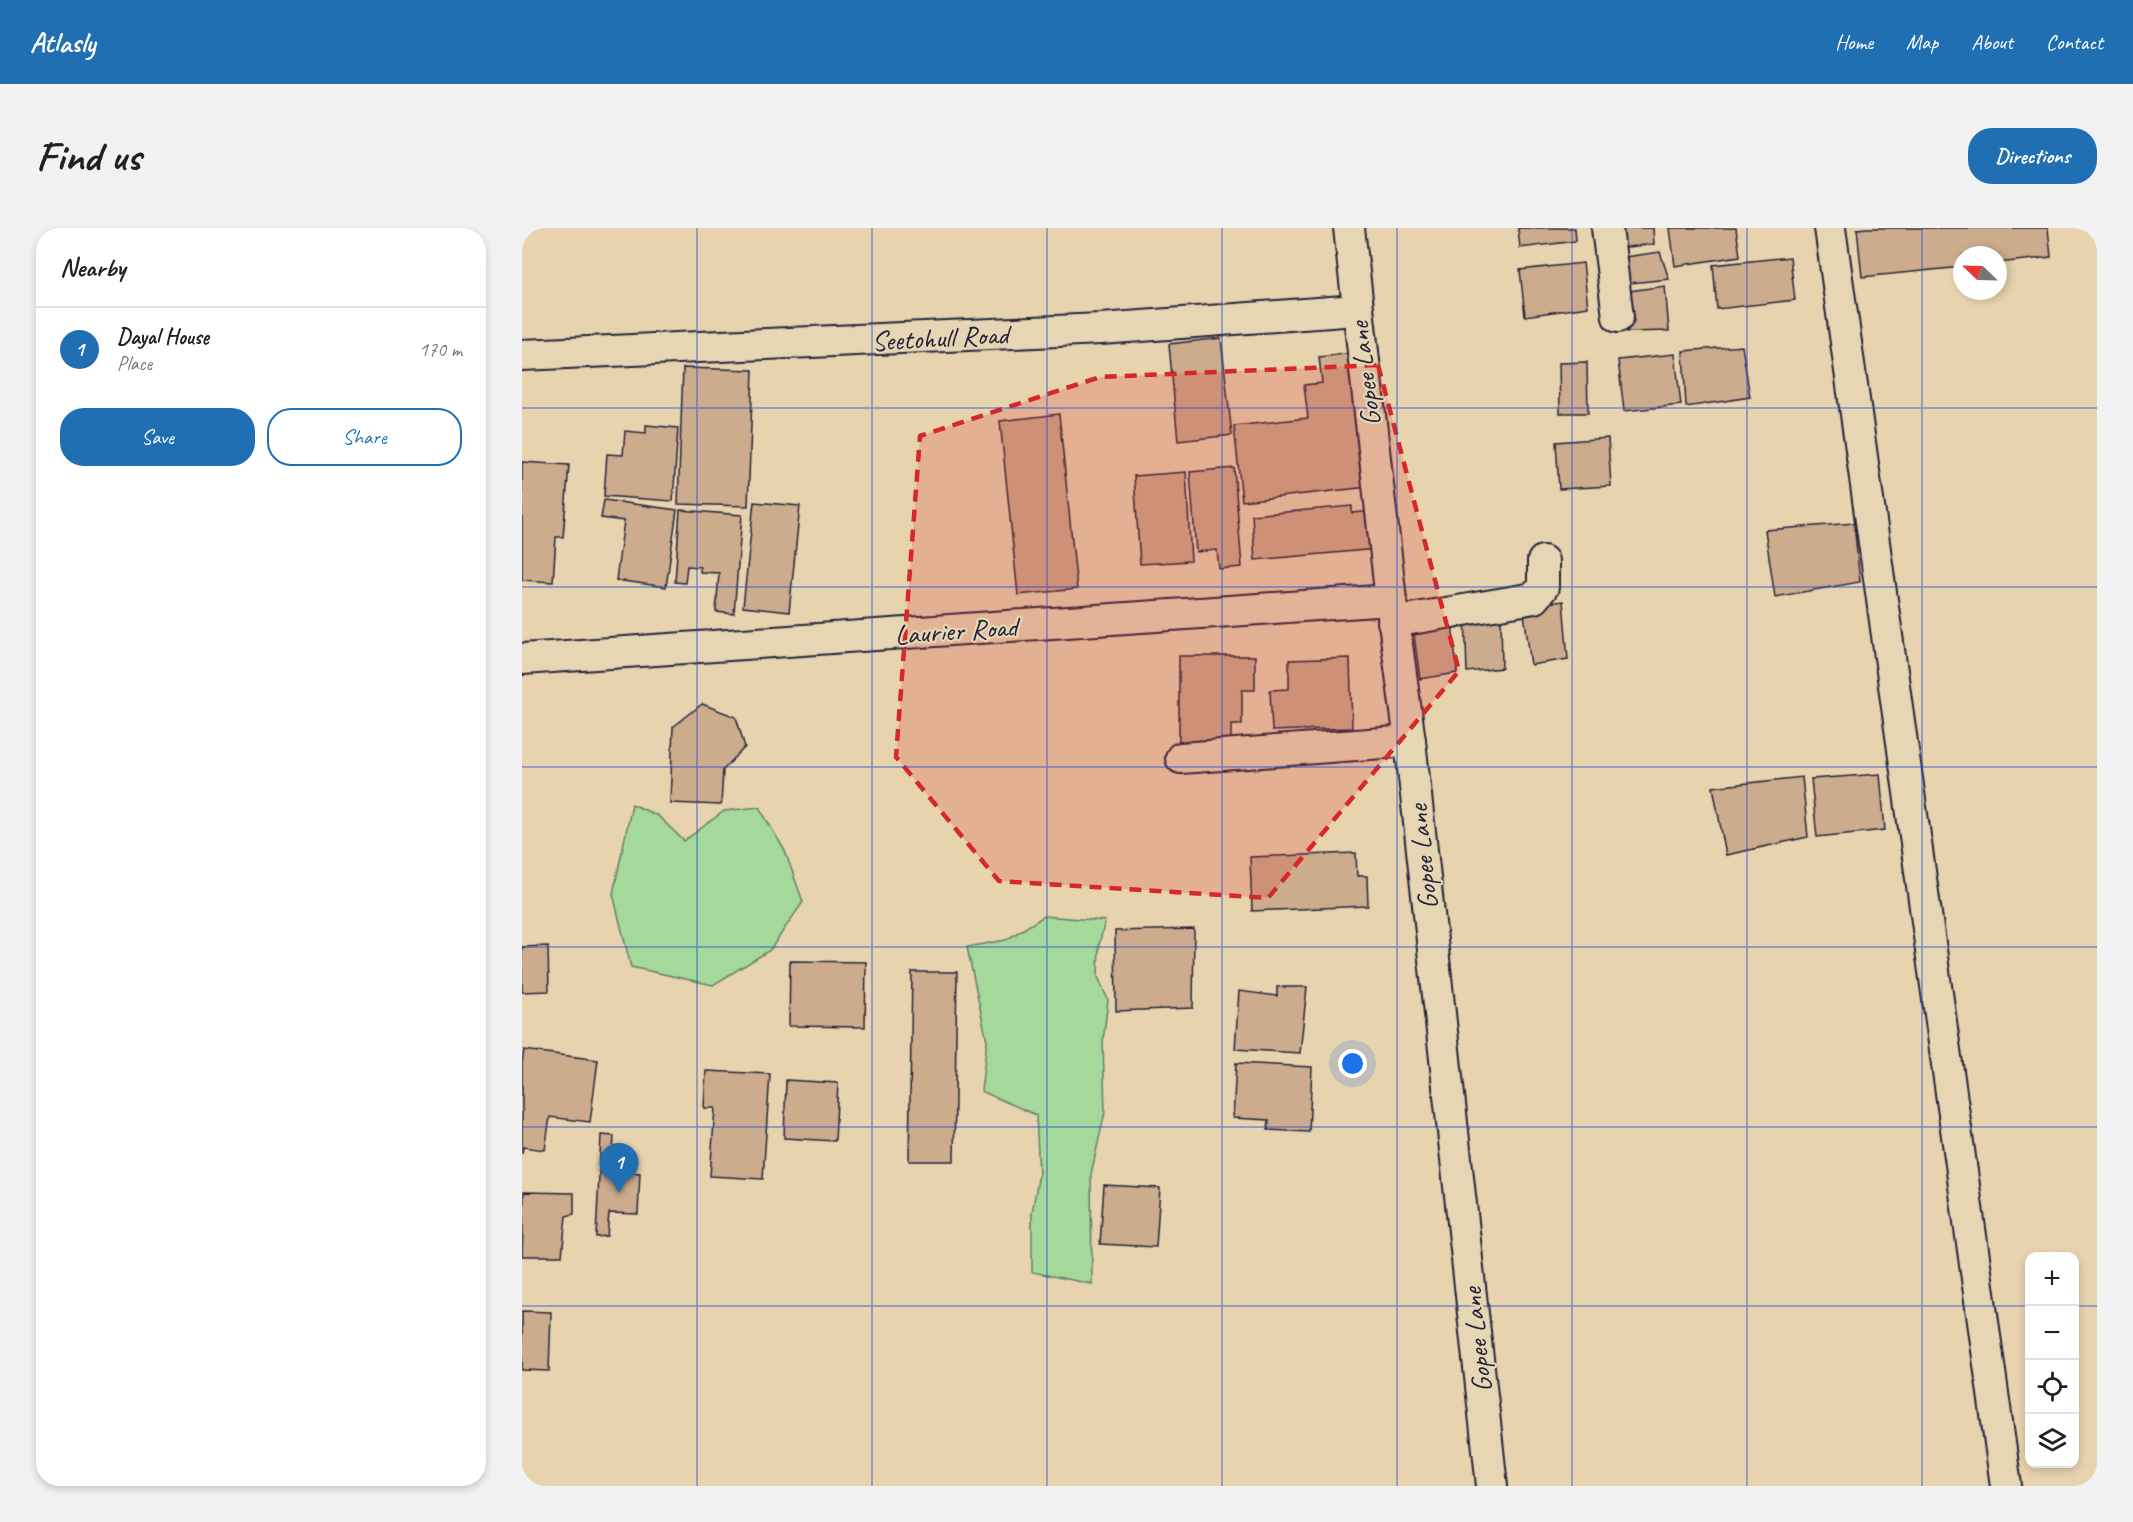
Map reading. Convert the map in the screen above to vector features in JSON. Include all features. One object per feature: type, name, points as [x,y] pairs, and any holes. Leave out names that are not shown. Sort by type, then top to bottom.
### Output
[{"type":"street","name":"Gopee Lane","points":[[1349,228],[1392,611],[1410,741],[1492,1486]]},
{"type":"street","points":[[1607,228],[1618,317]]},
{"type":"street","points":[[1830,228],[2006,1486]]},
{"type":"street","name":"Seetohull Road","points":[[522,355],[1101,329],[1357,310]]},
{"type":"street","name":"Laurier Road","points":[[522,659],[1392,611],[1534,598],[1542,587],[1543,561]]},
{"type":"street","points":[[1181,758],[1410,741]]},
{"type":"highlighted area","points":[[1378,365],[1459,671],[1268,898],[999,881],[896,757],[920,436],[1100,377]]},
{"type":"green space","points":[[632,804],[658,816],[684,841],[724,811],[759,807],[785,851],[803,902],[770,950],[713,985],[631,967],[613,894]]},
{"type":"green space","points":[[1044,916],[1105,921],[1099,945],[1098,977],[1108,1000],[1103,1042],[1105,1112],[1091,1174],[1092,1284],[1032,1272],[1032,1213],[1039,1173],[1036,1115],[981,1091],[987,1041],[967,947],[1006,940]]},
{"type":"building","points":[[1518,228],[1575,228],[1576,241],[1520,248]]},
{"type":"building","points":[[1617,228],[1653,228],[1654,244],[1619,248]]},
{"type":"building","points":[[1670,228],[1736,228],[1740,256],[1675,266]]},
{"type":"building","points":[[2048,228],[2051,257],[2007,262],[2007,246],[1953,246],[1953,268],[1862,277],[1857,229]]},
{"type":"building","points":[[1660,252],[1669,279],[1621,284],[1618,258]]},
{"type":"building","points":[[1790,257],[1795,300],[1717,309],[1713,265]]},
{"type":"building","points":[[1583,263],[1588,307],[1525,316],[1520,270]]},
{"type":"building","points":[[1665,286],[1669,331],[1627,332],[1622,292]]},
{"type":"building","points":[[1221,338],[1232,435],[1178,441],[1169,344]]},
{"type":"building","points":[[1742,346],[1750,397],[1686,407],[1683,351]]},
{"type":"building","points":[[1353,353],[1368,487],[1242,501],[1234,426],[1308,418],[1304,385],[1322,383],[1319,357]]},
{"type":"building","points":[[1675,354],[1681,405],[1624,411],[1618,360]]},
{"type":"building","points":[[1587,362],[1588,413],[1560,413],[1559,363]]},
{"type":"building","points":[[683,368],[753,370],[748,506],[678,504]]},
{"type":"building","points":[[1059,414],[1077,589],[1018,595],[1000,421]]},
{"type":"building","points":[[646,425],[678,428],[673,501],[604,496],[607,454],[623,455],[625,431],[646,433]]},
{"type":"building","points":[[1608,438],[1611,486],[1559,489],[1556,442]]},
{"type":"building","points":[[522,462],[569,465],[563,537],[556,537],[553,582],[522,580]]},
{"type":"building","points":[[1234,468],[1242,567],[1219,569],[1217,550],[1196,552],[1190,472]]},
{"type":"building","points":[[1186,472],[1191,561],[1140,564],[1134,476]]},
{"type":"building","points":[[604,500],[677,510],[666,587],[616,580],[624,521],[601,518]]},
{"type":"building","points":[[754,502],[800,506],[789,612],[743,607]]},
{"type":"building","points":[[1352,506],[1352,513],[1374,511],[1377,549],[1255,560],[1252,515]]},
{"type":"building","points":[[680,510],[742,515],[734,614],[716,612],[719,573],[700,572],[700,567],[687,566],[685,583],[675,582]]},
{"type":"building","points":[[1854,523],[1860,582],[1775,597],[1765,530]]},
{"type":"building","points":[[1563,601],[1568,659],[1531,665],[1523,606]]},
{"type":"building","points":[[1465,614],[1501,616],[1502,668],[1467,672]]},
{"type":"building","points":[[1452,622],[1457,673],[1420,679],[1413,628]]},
{"type":"building","points":[[1179,656],[1255,656],[1255,690],[1242,690],[1242,724],[1231,724],[1231,745],[1179,745]]},
{"type":"building","points":[[1350,658],[1352,728],[1272,731],[1270,690],[1289,689],[1289,660]]},
{"type":"building","points":[[702,704],[736,717],[745,747],[723,770],[721,805],[670,803],[673,727]]},
{"type":"building","points":[[1880,774],[1885,830],[1817,837],[1811,779]]},
{"type":"building","points":[[1802,777],[1808,837],[1726,855],[1713,787]]},
{"type":"building","points":[[1356,853],[1357,876],[1367,876],[1368,906],[1252,911],[1250,857]]},
{"type":"building","points":[[1194,929],[1193,1008],[1116,1011],[1115,931]]},
{"type":"building","points":[[548,946],[549,991],[522,992],[522,947]]},
{"type":"building","points":[[790,961],[866,962],[865,1027],[789,1026]]},
{"type":"building","points":[[912,972],[957,972],[954,1161],[909,1161]]},
{"type":"building","points":[[1277,987],[1307,987],[1300,1053],[1235,1049],[1239,991],[1277,996]]},
{"type":"building","points":[[524,1050],[598,1060],[590,1122],[550,1117],[545,1150],[523,1147],[522,1154],[522,1063]]},
{"type":"building","points":[[1236,1063],[1312,1067],[1309,1132],[1268,1130],[1269,1120],[1233,1118]]},
{"type":"building","points":[[706,1071],[770,1074],[763,1179],[710,1176],[715,1108],[704,1108]]},
{"type":"building","points":[[786,1080],[838,1083],[835,1141],[784,1138]]},
{"type":"building","points":[[601,1135],[614,1136],[612,1171],[640,1173],[638,1214],[609,1213],[607,1236],[596,1237]]},
{"type":"building","points":[[1104,1185],[1160,1188],[1156,1247],[1100,1244]]},
{"type":"building","points":[[524,1192],[574,1193],[574,1214],[566,1216],[562,1256],[522,1256]]},
{"type":"building","points":[[522,1311],[551,1312],[549,1371],[522,1370]]},
{"type":"place","name":"Dayal House","points":[[619,1193]]}]
